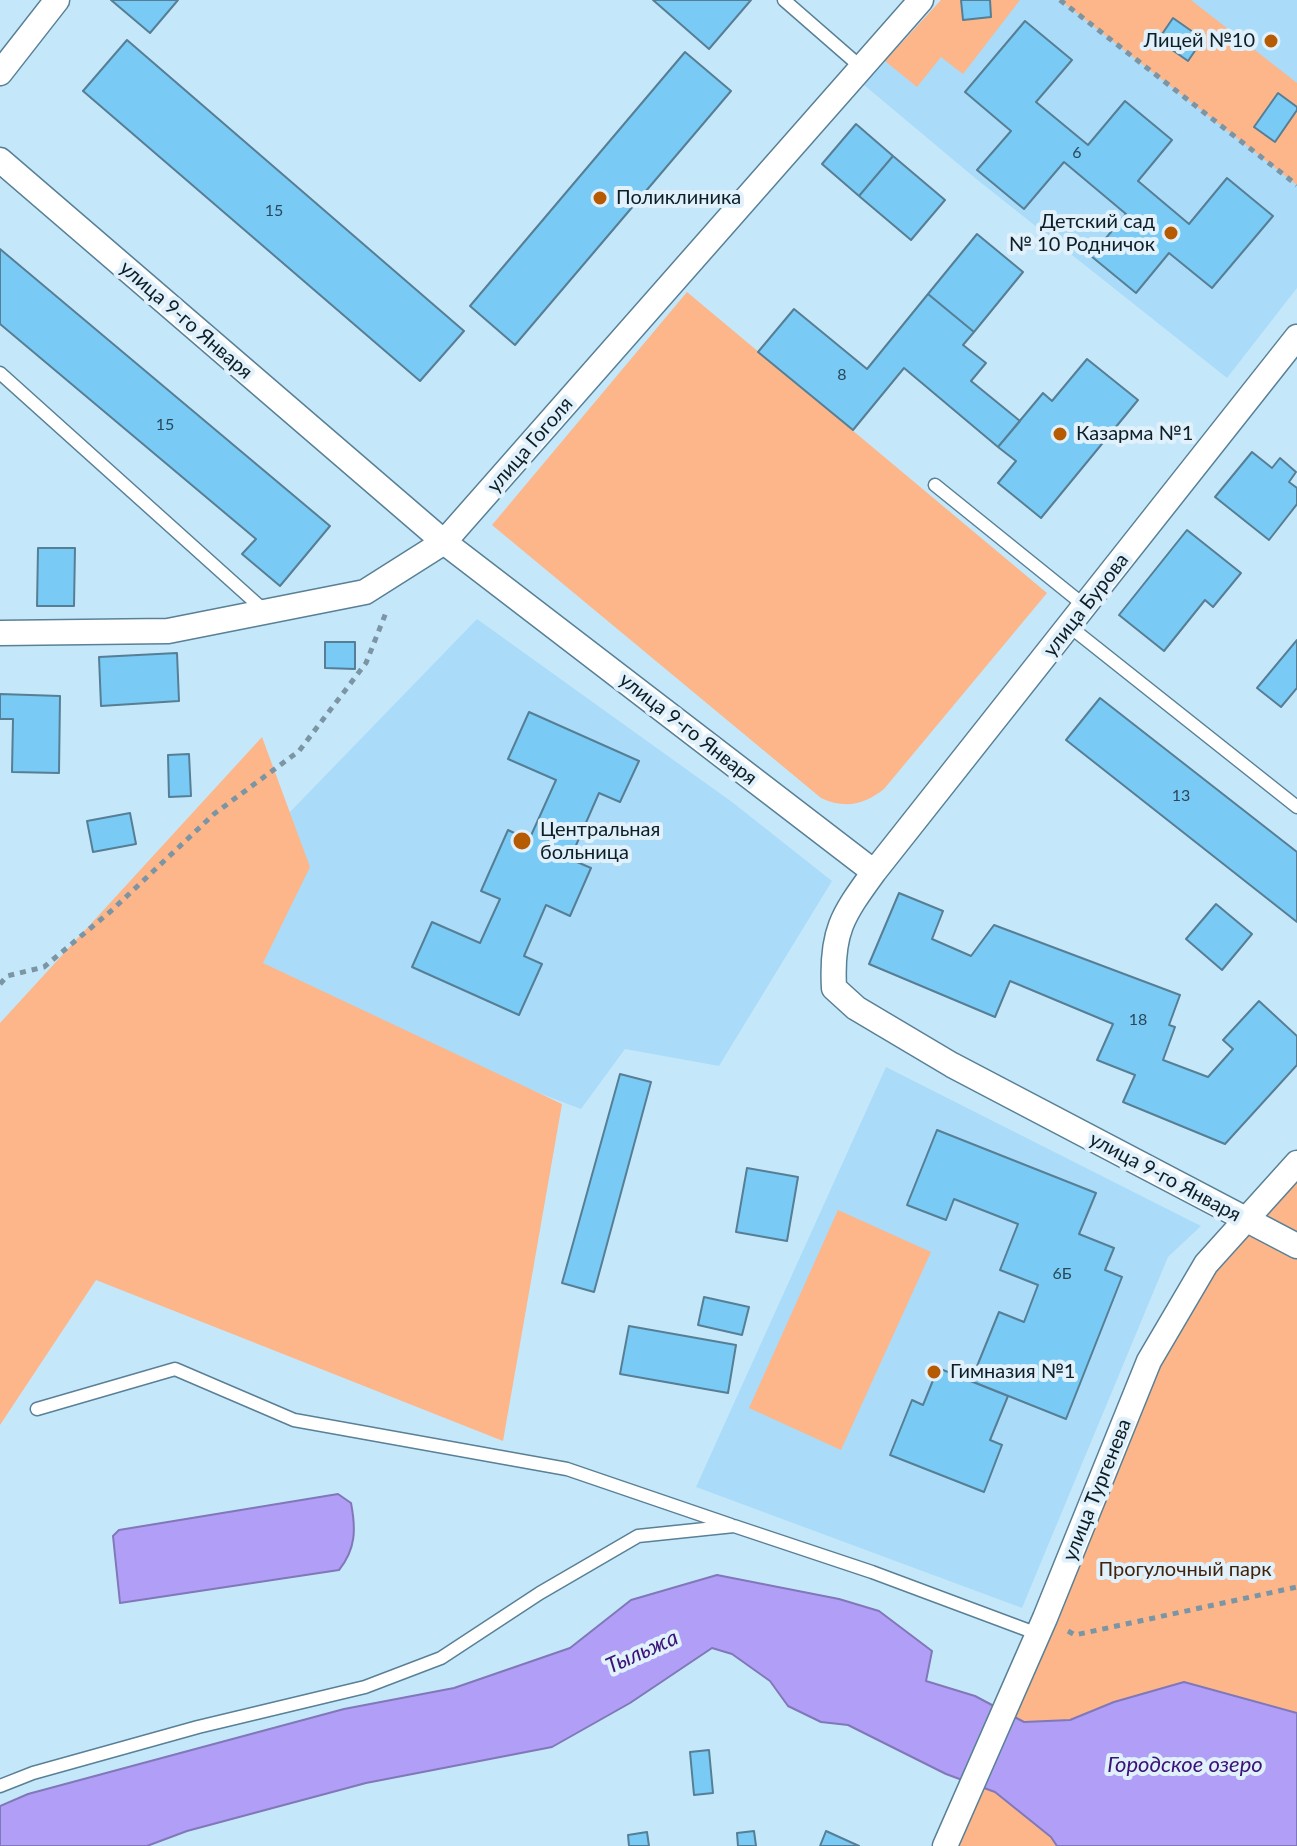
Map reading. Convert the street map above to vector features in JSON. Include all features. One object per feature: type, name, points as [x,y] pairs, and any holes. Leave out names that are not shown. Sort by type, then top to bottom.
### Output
[{"type":"street","points":[[0,73],[57,0]]},
{"type":"street","name":"улица Гоголя","points":[[0,633],[168,631],[365,592],[444,542],[921,0]]},
{"type":"street","name":"улица 9-го Января","points":[[0,160],[444,542],[874,872],[835,935],[834,988],[856,1008],[952,1065],[1297,1246]]},
{"type":"street","name":"улица Бурова","points":[[874,872],[1297,337]]},
{"type":"street","name":"улица Тургенева","points":[[945,1846],[1041,1626],[1149,1361],[1206,1264],[1297,1163]]},
{"type":"lane","points":[[784,0],[862,68]]},
{"type":"lane","points":[[0,373],[266,612]]},
{"type":"lane","points":[[935,485],[1085,606]]},
{"type":"lane","points":[[1069,626],[1297,807]]},
{"type":"lane","points":[[37,1409],[175,1369],[294,1420],[567,1469],[1041,1626]]},
{"type":"lane","points":[[0,1786],[33,1773],[198,1727],[365,1687],[441,1658],[540,1593],[638,1536],[734,1526]]},
{"type":"path","points":[[1060,0],[1297,185]]},
{"type":"path","points":[[0,984],[7,976],[44,967],[111,911],[214,814],[299,751],[366,663],[387,609]]},
{"type":"path","points":[[1041,1626],[1075,1635],[1297,1587]]},
{"type":"shaded area","name":"Детский сад № 10 Родничок","points":[[941,0],[1297,0],[1297,288],[1227,378],[975,178],[864,85]]},
{"type":"shaded area","name":"Центральная больница","points":[[477,619],[732,802],[832,881],[719,1066],[625,1049],[581,1109],[219,972],[194,911]]},
{"type":"shaded area","name":"Гимназия №1","points":[[886,1067],[1201,1226],[1168,1257],[1022,1608],[696,1487]]},
{"type":"green space","points":[[941,0],[1020,0],[963,74],[941,57],[917,87],[885,61]]},
{"type":"green space","points":[[1060,0],[1191,0],[1297,83],[1297,185]]},
{"type":"green space","points":[[687,292],[1047,593],[884,789],[861,802],[846,804],[821,798],[492,525]]},
{"type":"green space","points":[[262,737],[310,867],[263,963],[562,1104],[503,1441],[96,1280],[0,1425],[0,1023]]},
{"type":"green space","name":"Прогулочный парк","points":[[1297,1163],[1297,1713],[1184,1682],[1114,1702],[1070,1720],[1024,1722],[1003,1710],[1206,1264]]},
{"type":"green space","points":[[838,1210],[931,1252],[841,1450],[749,1408]]},
{"type":"green space","points":[[972,1783],[995,1792],[1051,1837],[1057,1846],[945,1846]]},
{"type":"water","points":[[338,1494],[351,1503],[354,1521],[352,1546],[339,1570],[120,1603],[113,1536],[119,1530]]},
{"type":"water","points":[[717,1575],[839,1599],[879,1611],[932,1651],[926,1681],[975,1696],[1024,1722],[1070,1720],[1114,1702],[1184,1682],[1297,1713],[1297,1846],[1057,1846],[1051,1837],[995,1792],[946,1774],[848,1725],[821,1722],[788,1706],[770,1681],[732,1654],[712,1648],[630,1703],[552,1747],[366,1783],[187,1831],[147,1846],[0,1846],[0,1806],[28,1794],[344,1709],[454,1688],[570,1648],[631,1600]]},
{"type":"building","points":[[111,0],[178,0],[150,33]]},
{"type":"building","points":[[653,0],[751,0],[709,49]]},
{"type":"building","points":[[961,0],[990,0],[991,17],[963,20]]},
{"type":"building","points":[[1173,18],[1203,39],[1188,61],[1158,40]]},
{"type":"building","points":[[1025,21],[1072,60],[1036,102],[1088,145],[1125,101],[1172,140],[1138,181],[1189,224],[1227,178],[1273,216],[1212,288],[1169,253],[1136,293],[1091,256],[1126,214],[1064,162],[1024,209],[977,170],[1011,131],[965,92]]},
{"type":"building","points":[[127,40],[464,331],[420,381],[83,91]]},
{"type":"building","name":"Поликлиника","points":[[685,52],[731,91],[515,345],[470,306]]},
{"type":"building","points":[[1278,93],[1297,110],[1275,142],[1254,127]]},
{"type":"building","points":[[856,124],[893,156],[859,196],[822,164]]},
{"type":"building","points":[[893,156],[945,200],[911,240],[859,196]]},
{"type":"building","points":[[977,234],[1023,272],[974,332],[928,294]]},
{"type":"building","points":[[0,249],[330,526],[280,586],[242,554],[256,539],[0,324]]},
{"type":"building","points":[[928,294],[974,332],[963,345],[986,363],[971,381],[1020,421],[998,447],[904,368],[853,430],[758,352],[794,309],[867,369]]},
{"type":"building","name":"Казарма №1","points":[[1087,359],[1138,400],[1041,518],[998,483],[1016,461],[998,447],[1043,393],[1052,401]]},
{"type":"building","points":[[1252,452],[1272,468],[1280,458],[1296,472],[1289,482],[1297,488],[1297,504],[1269,540],[1215,497]]},
{"type":"building","points":[[1187,530],[1241,573],[1213,607],[1205,600],[1164,651],[1119,615]]},
{"type":"building","points":[[38,548],[75,548],[74,606],[37,606]]},
{"type":"building","points":[[1297,640],[1297,688],[1281,707],[1257,688]]},
{"type":"building","points":[[325,642],[355,642],[355,669],[325,668]]},
{"type":"building","points":[[177,653],[179,701],[101,706],[99,657]]},
{"type":"building","points":[[0,694],[60,696],[59,773],[12,772],[13,719],[0,719]]},
{"type":"building","points":[[1100,698],[1297,852],[1297,922],[1066,740]]},
{"type":"building","name":"Центральная больница","points":[[529,712],[639,761],[620,802],[599,793],[570,859],[591,868],[570,916],[546,905],[524,956],[542,964],[519,1015],[412,967],[432,922],[480,943],[500,899],[481,891],[508,830],[529,840],[556,780],[508,759]]},
{"type":"building","points":[[189,754],[191,796],[169,797],[168,755]]},
{"type":"building","points":[[130,813],[136,844],[93,852],[87,821]]},
{"type":"building","points":[[899,893],[943,911],[932,939],[971,956],[994,925],[1180,995],[1169,1025],[1175,1027],[1163,1060],[1208,1077],[1233,1049],[1223,1040],[1259,1001],[1297,1036],[1297,1065],[1225,1144],[1123,1102],[1135,1075],[1097,1060],[1113,1024],[1010,981],[995,1017],[869,964]]},
{"type":"building","points":[[1216,904],[1252,934],[1222,970],[1186,939]]},
{"type":"building","points":[[620,1074],[651,1082],[594,1292],[562,1283]]},
{"type":"building","points":[[937,1130],[1096,1193],[1079,1234],[1114,1248],[1105,1270],[1122,1277],[1066,1419],[971,1381],[999,1312],[1024,1322],[1038,1285],[1000,1270],[1018,1224],[954,1199],[946,1220],[907,1205]]},
{"type":"building","points":[[747,1168],[798,1177],[787,1241],[736,1232]]},
{"type":"building","points":[[704,1297],[749,1307],[742,1335],[698,1325]]},
{"type":"building","points":[[629,1326],[736,1345],[728,1393],[620,1374]]},
{"type":"building","points":[[938,1368],[1008,1396],[990,1440],[1002,1445],[984,1492],[890,1455],[912,1400],[923,1405]]},
{"type":"building","points":[[709,1750],[713,1793],[694,1795],[690,1752]]},
{"type":"building","points":[[754,1831],[756,1846],[738,1846],[737,1833]]},
{"type":"building","points":[[826,1831],[859,1846],[820,1846]]},
{"type":"building","points":[[647,1832],[649,1846],[629,1846],[628,1835]]},
{"type":"place","name":"Лицей №10","points":[[1271,41]]},
{"type":"place","name":"Поликлиника","points":[[600,198]]},
{"type":"place","name":"Детский сад № 10 Родничок","points":[[1171,233]]},
{"type":"place","name":"Казарма №1","points":[[1060,434]]},
{"type":"place","name":"Центральная больница","points":[[522,841]]},
{"type":"place","name":"Гимназия №1","points":[[934,1372]]},
{"type":"water label","name":"Тыльжа","points":[[642,1652]]},
{"type":"water label","name":"Городское озеро","points":[[1185,1765]]}]
